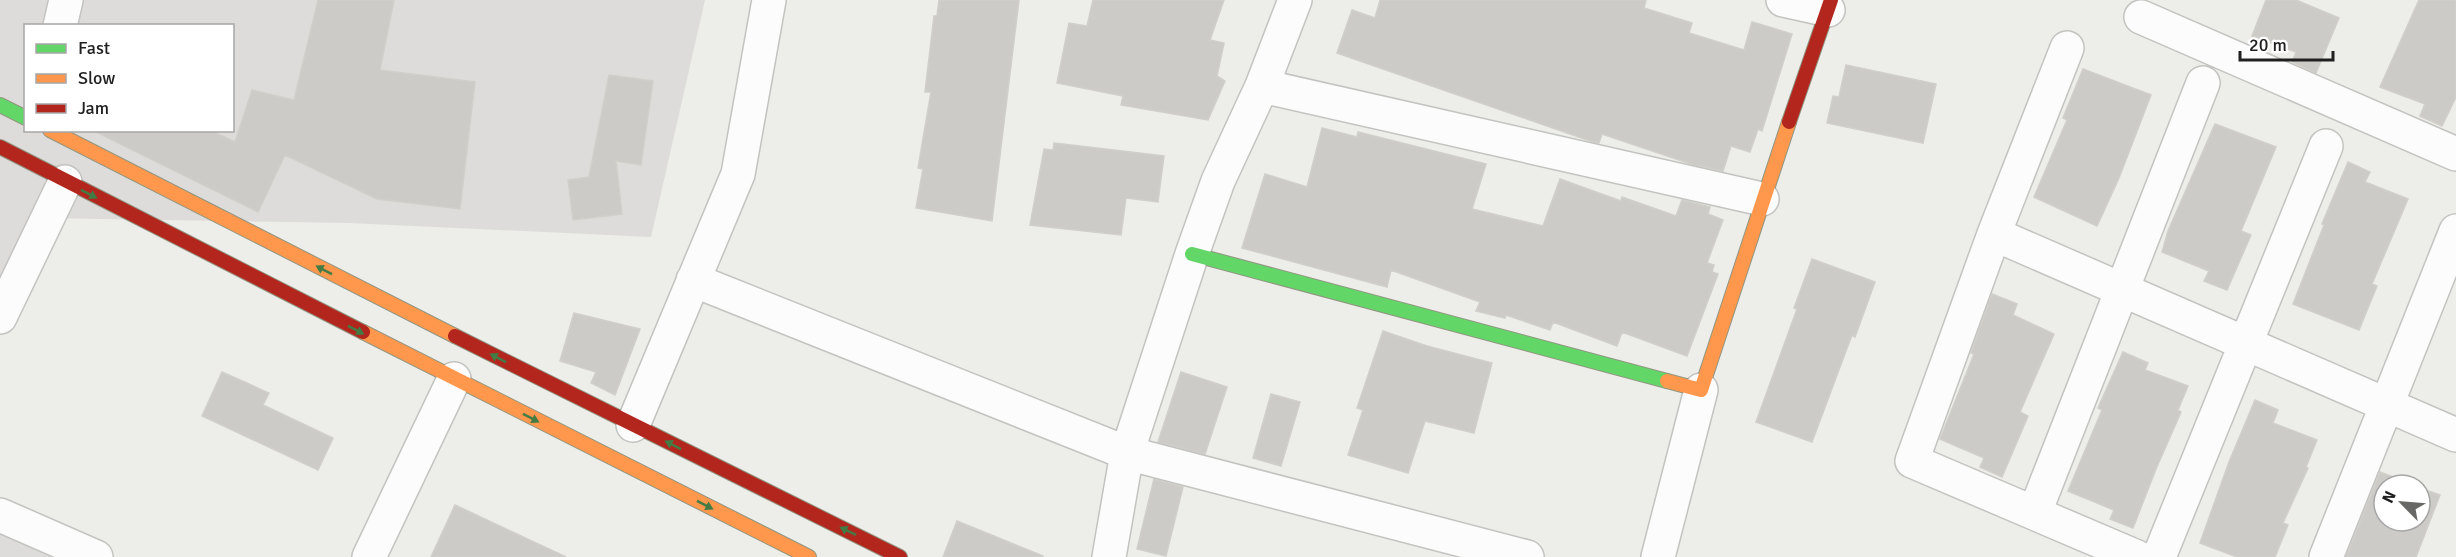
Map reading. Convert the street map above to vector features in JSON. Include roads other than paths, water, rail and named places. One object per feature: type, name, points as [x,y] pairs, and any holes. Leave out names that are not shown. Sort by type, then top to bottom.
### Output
[{"type":"main road","points":[[1192,254],[1701,390],[1762,199],[1830,5]]},
{"type":"main road","points":[[0,105],[24,117]]},
{"type":"main road","points":[[54,132],[633,425],[900,557]]},
{"type":"main road","points":[[0,147],[793,553]]},
{"type":"street","points":[[60,24],[66,0]]},
{"type":"street","points":[[633,425],[738,174],[769,0]]},
{"type":"street","points":[[1109,557],[1127,453],[1192,254],[1218,181],[1262,86],[1295,0]]},
{"type":"street","points":[[1783,0],[1830,5]]},
{"type":"street","points":[[2140,16],[2456,154]]},
{"type":"street","points":[[2067,48],[1994,234],[1912,461],[2137,557]]},
{"type":"street","points":[[2035,512],[2203,83]]},
{"type":"street","points":[[1262,86],[1762,199]]},
{"type":"street","points":[[2159,557],[2326,146]]},
{"type":"street","points":[[0,317],[65,182]]},
{"type":"street","points":[[2326,557],[2385,404],[2456,231]]},
{"type":"street","points":[[1994,234],[2456,435]]},
{"type":"street","points":[[693,280],[1127,453],[1527,557]]},
{"type":"street","points":[[369,557],[454,379]]},
{"type":"street","points":[[1658,557],[1701,390]]},
{"type":"street","points":[[0,515],[96,557]]}]
